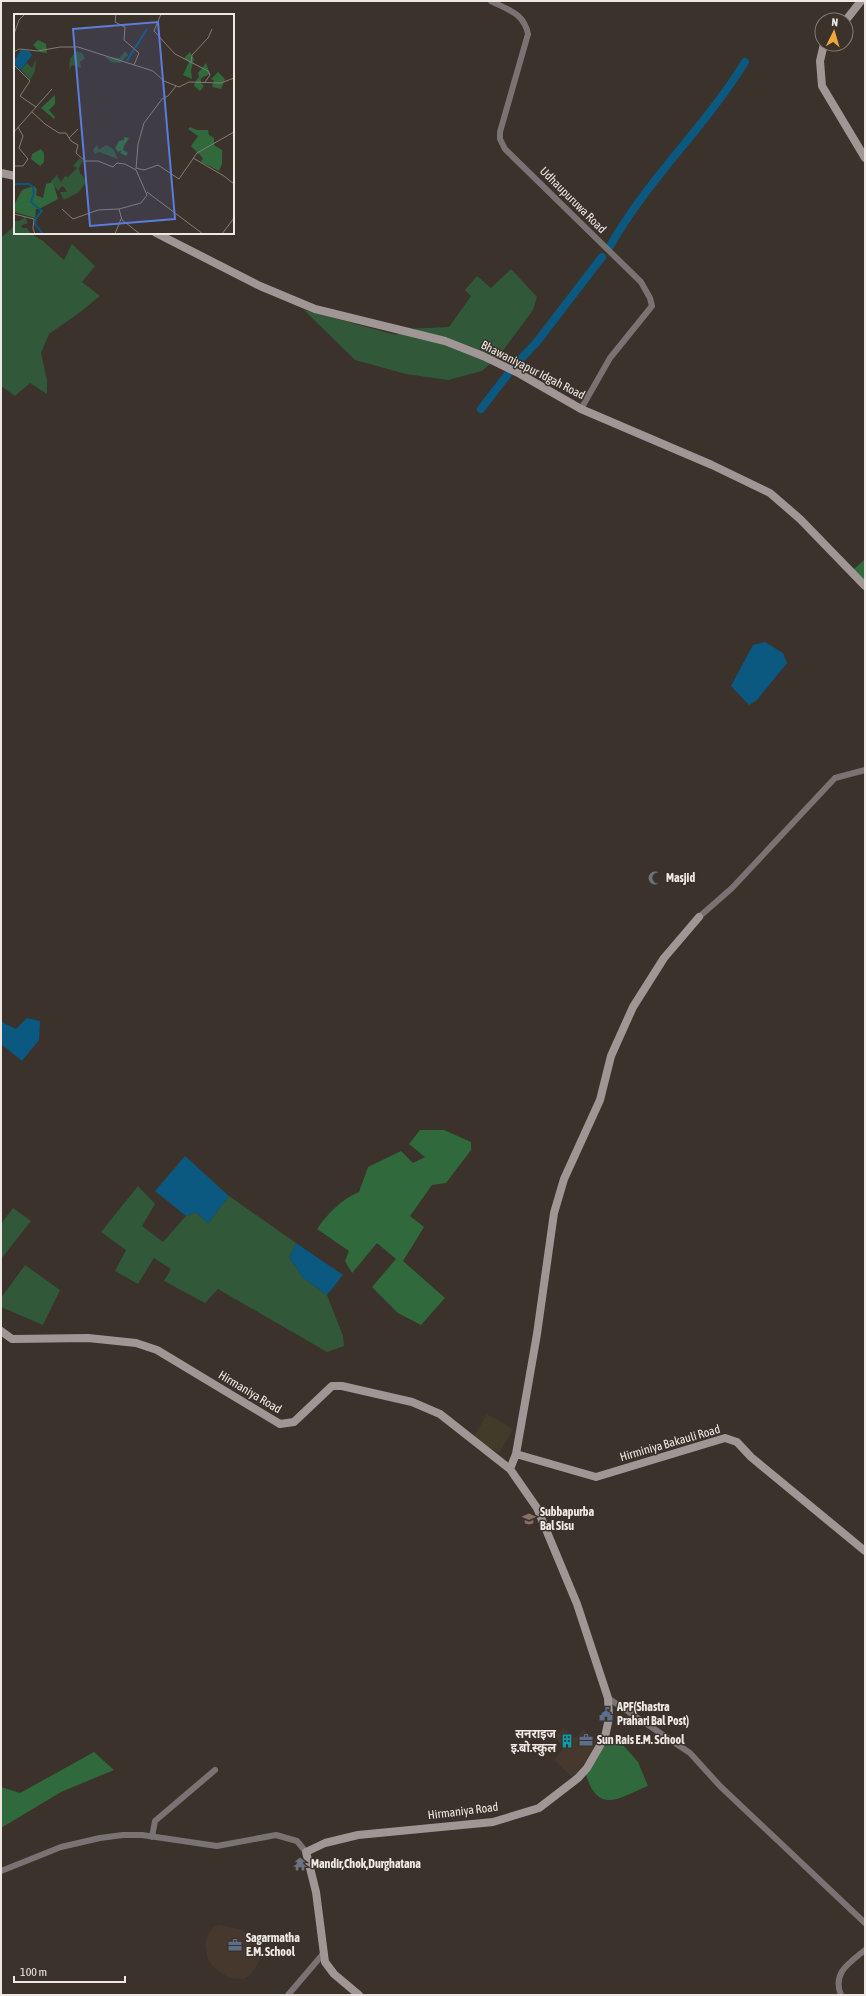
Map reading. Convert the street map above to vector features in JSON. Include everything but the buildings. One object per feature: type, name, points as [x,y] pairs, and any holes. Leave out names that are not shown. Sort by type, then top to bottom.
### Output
[{"type":"street","name":"Udhaupuruwa Road","points":[[491,1],[521,17],[526,23],[528,34],[500,132],[500,139],[505,149],[641,282],[650,298],[652,306],[610,358],[581,409]]},
{"type":"street","points":[[852,12],[861,1]]},
{"type":"street","points":[[822,52],[820,61],[822,86],[865,158]]},
{"type":"street","points":[[1,173],[14,176]]},
{"type":"street","name":"Bhawaniyapur Idgah Road","points":[[158,234],[260,286],[315,309],[445,341],[483,356],[520,374],[581,409],[712,465],[770,493],[800,519],[865,586]]},
{"type":"street","points":[[510,1469],[516,1454],[537,1334],[554,1213],[564,1179],[600,1100],[611,1056],[633,1007],[664,958],[699,917],[732,888],[834,778],[865,770]]},
{"type":"street","name":"Hirmaniya Road","points":[[1,1331],[12,1339],[88,1338],[136,1343],[157,1350],[280,1424],[294,1422],[332,1386],[342,1386],[412,1402],[440,1414],[510,1469],[540,1515],[577,1604],[608,1698],[609,1718],[605,1737],[587,1768],[556,1797],[539,1808],[493,1822],[358,1835],[325,1842],[306,1852]]},
{"type":"street","name":"Hirminiya Bakauli Road","points":[[516,1454],[596,1477],[725,1438],[737,1442],[751,1457],[865,1551]]},
{"type":"street","points":[[608,1698],[690,1753],[720,1786],[865,1923]]},
{"type":"street","points":[[152,1837],[155,1821],[215,1770]]},
{"type":"street","points":[[1,1871],[61,1847],[100,1838],[123,1835],[152,1837],[217,1846],[276,1835],[297,1841],[306,1852],[316,1892],[325,1962],[334,1974],[359,1995]]},
{"type":"street","points":[[841,1995],[837,1985],[838,1976],[852,1960],[865,1950]]},
{"type":"street","points":[[288,1995],[323,1954]]},
{"type":"shaded area","points":[[487,1414],[513,1429],[499,1453],[473,1438]]},
{"type":"shaded area","points":[[563,1728],[575,1738],[584,1730],[597,1741],[589,1757],[573,1778],[554,1760],[564,1748],[555,1738]]},
{"type":"shaded area","points":[[220,1925],[243,1930],[257,1941],[260,1947],[259,1962],[250,1975],[243,1979],[229,1978],[211,1964],[207,1956],[205,1943],[209,1933],[214,1926]]},
{"type":"green space","points":[[14,226],[14,234],[32,234],[43,241],[64,260],[72,244],[95,266],[82,282],[100,296],[49,334],[41,353],[47,380],[47,394],[30,383],[15,396],[1,386],[1,238]]},
{"type":"green space","points":[[511,269],[537,297],[533,310],[499,356],[482,371],[448,380],[406,374],[355,360],[304,310],[396,335],[405,329],[449,327],[471,296],[465,290],[477,276],[491,288]]},
{"type":"green space","points":[[865,559],[865,581],[853,570]]},
{"type":"green space","points":[[420,1130],[444,1130],[471,1142],[471,1150],[446,1183],[432,1185],[410,1216],[424,1227],[403,1261],[445,1298],[421,1325],[398,1313],[372,1287],[396,1259],[377,1243],[352,1273],[345,1261],[349,1251],[317,1229],[336,1207],[347,1198],[359,1192],[368,1167],[401,1151],[413,1163],[425,1157],[409,1144]]},
{"type":"green space","points":[[138,1186],[155,1204],[142,1226],[163,1242],[186,1216],[196,1212],[208,1223],[229,1196],[296,1243],[289,1258],[302,1277],[327,1295],[343,1336],[344,1346],[327,1352],[218,1289],[205,1303],[164,1281],[171,1269],[154,1258],[138,1284],[115,1271],[126,1250],[101,1232]]},
{"type":"green space","points":[[13,1208],[31,1221],[1,1259],[1,1224]]},
{"type":"green space","points":[[25,1265],[60,1290],[43,1325],[1,1307],[1,1298]]},
{"type":"green space","points":[[606,1743],[624,1746],[638,1762],[648,1786],[620,1798],[611,1800],[597,1796],[591,1788],[586,1775]]},
{"type":"green space","points":[[94,1752],[114,1770],[61,1792],[1,1828],[1,1787],[20,1793]]},
{"type":"water","points":[[765,642],[783,653],[787,663],[757,700],[749,705],[731,686],[753,645]]},
{"type":"water","points":[[27,1018],[40,1021],[39,1040],[22,1061],[1,1044],[1,1023],[2,1022],[16,1029]]},
{"type":"water","points":[[185,1156],[229,1196],[208,1223],[196,1212],[186,1216],[155,1191]]},
{"type":"water","points":[[296,1243],[343,1275],[327,1295],[302,1277],[289,1258]]},
{"type":"waterway","points":[[610,246],[642,198],[712,109],[745,62]]},
{"type":"waterway","points":[[515,365],[536,343],[602,257]]},
{"type":"waterway","points":[[481,409],[508,374]]},
{"type":"place","name":"Masjid","points":[[655,878]]},
{"type":"place","name":"Subbapurba Bal Sisu","points":[[529,1519]]},
{"type":"place","name":"APF(Shastra Prahari Bal Post)","points":[[606,1714]]},
{"type":"place","name":"Sun Rais E.M. School","points":[[586,1740]]},
{"type":"place","name":"सनराइज इ.बाे.स्कुल","points":[[567,1741]]},
{"type":"place","name":"Mandir,Chok,Durghatana","points":[[300,1864]]},
{"type":"place","name":"Sagarmatha E.M. School","points":[[235,1945]]}]
